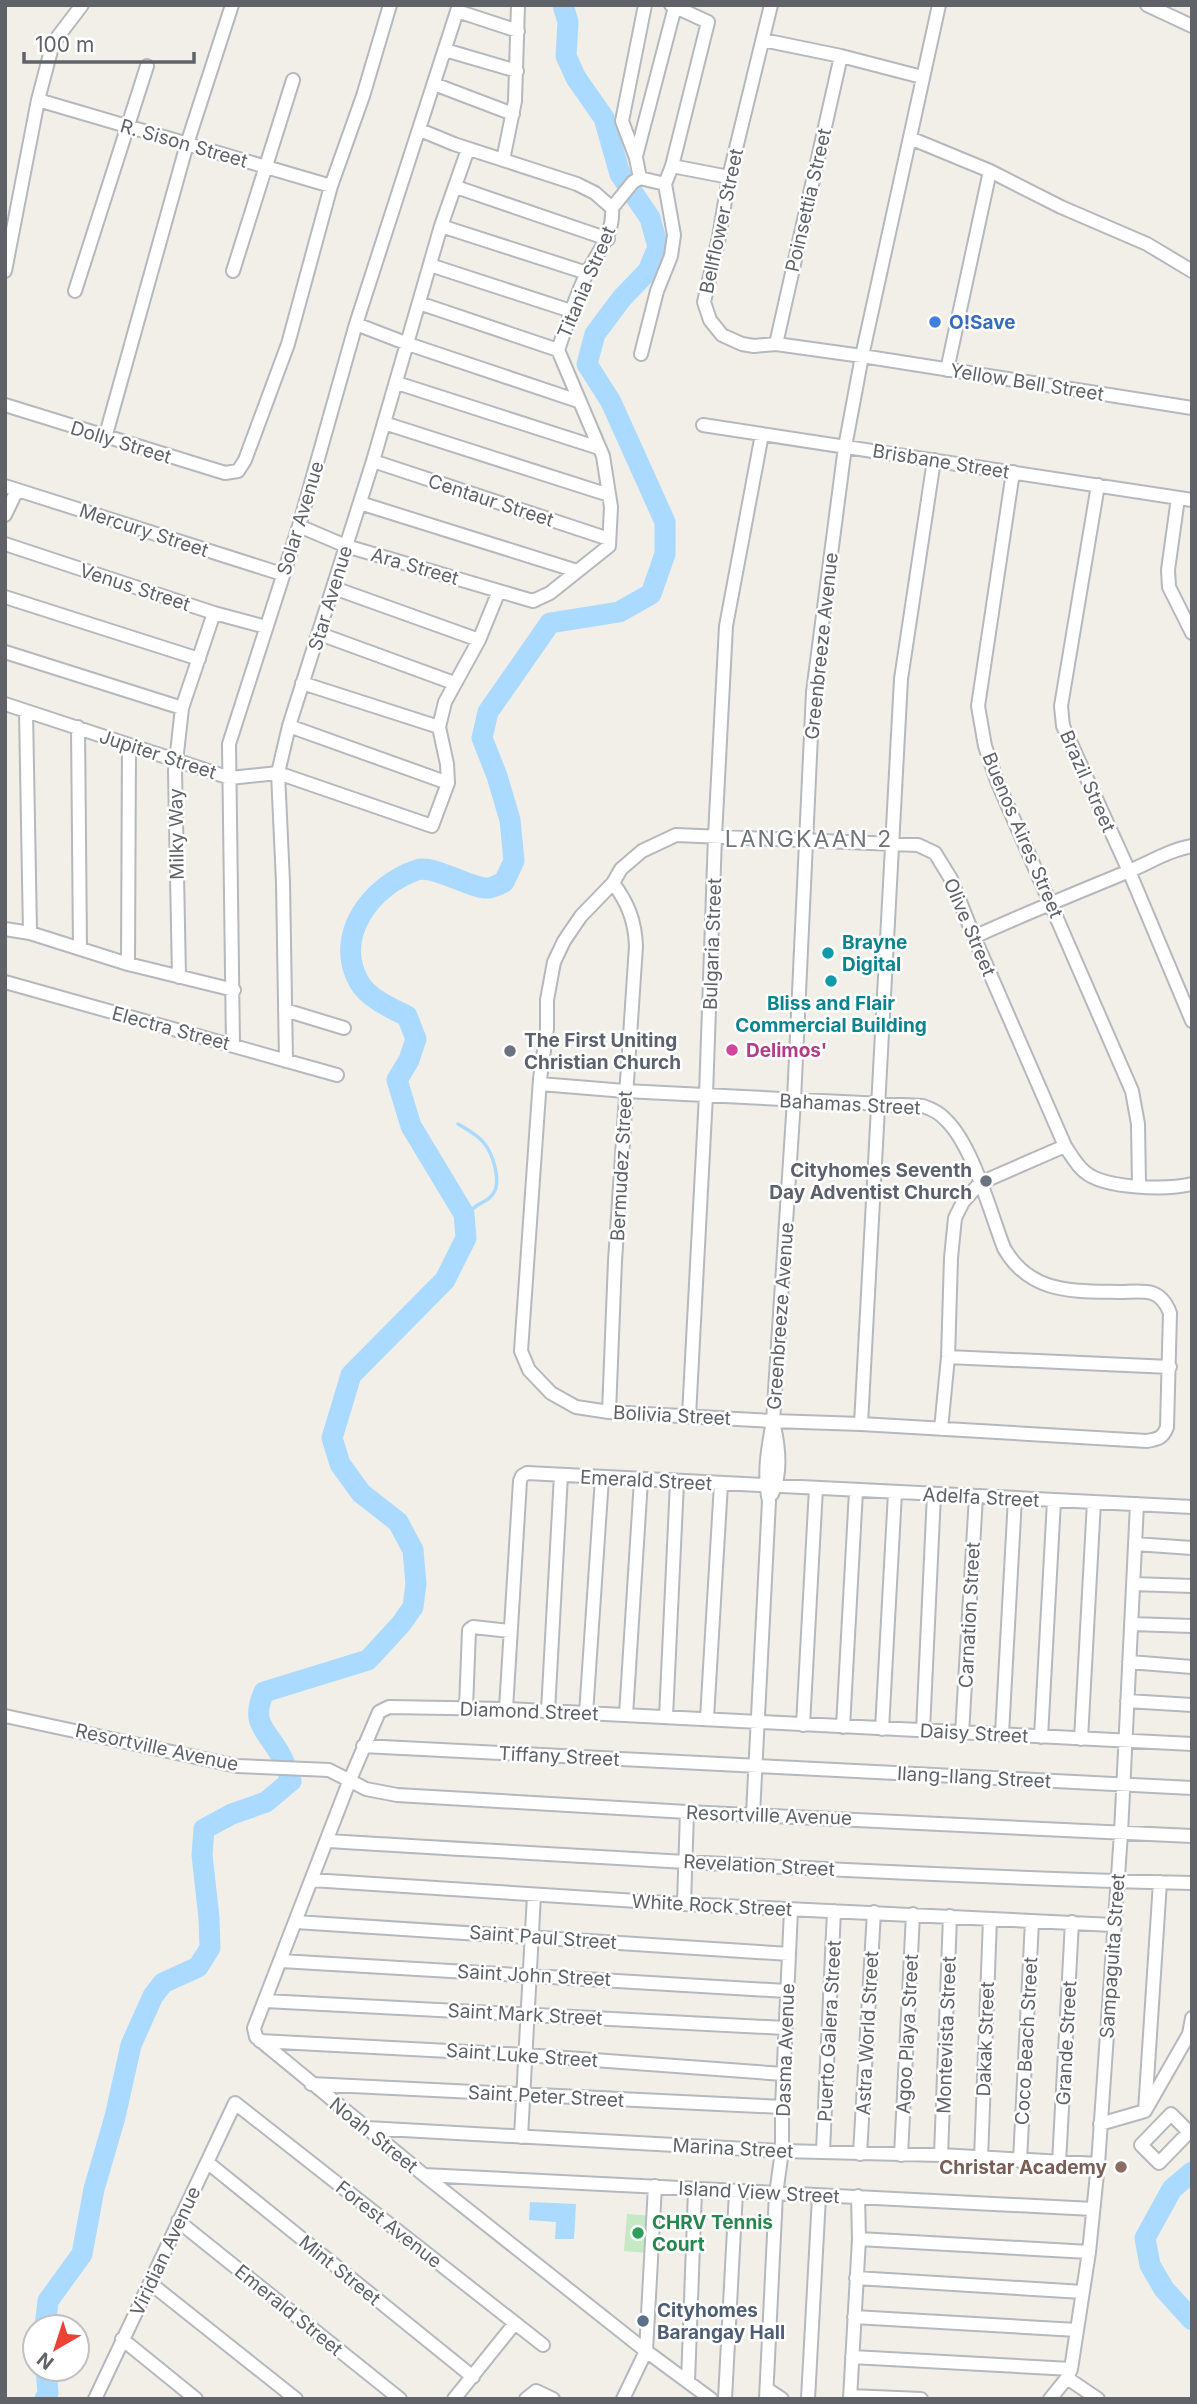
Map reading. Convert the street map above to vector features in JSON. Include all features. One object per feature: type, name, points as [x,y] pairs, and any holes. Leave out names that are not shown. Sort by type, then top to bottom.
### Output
[{"type":"street","points":[[5,271],[38,100],[53,43],[82,5]]},
{"type":"street","points":[[106,438],[187,144],[232,5]]},
{"type":"street","points":[[331,186],[367,84],[390,5]]},
{"type":"street","points":[[503,160],[513,114],[518,5]]},
{"type":"street","points":[[636,158],[622,121],[645,5]]},
{"type":"street","name":"Bellflower Street","points":[[771,5],[729,177],[704,302],[710,320],[722,335],[742,344],[776,344],[862,356]]},
{"type":"street","name":"Greenbreeze Avenue","points":[[753,1814],[769,1501],[778,1447],[773,1422],[794,1100],[813,692],[845,447],[862,356],[939,5]]},
{"type":"street","points":[[1147,5],[1192,26]]},
{"type":"street","points":[[420,130],[468,149],[577,184],[613,205],[636,180],[636,158],[673,6],[708,22],[672,166],[664,184],[674,235],[671,256],[657,291],[641,354]]},
{"type":"street","points":[[458,8],[518,32]]},
{"type":"street","name":"Solar Avenue","points":[[233,1045],[229,744],[299,526],[356,324],[458,8]]},
{"type":"street","points":[[763,40],[922,77]]},
{"type":"street","points":[[445,50],[517,71]]},
{"type":"street","name":"Poinsettia Street","points":[[776,344],[841,56]]},
{"type":"street","points":[[75,291],[147,66]]},
{"type":"street","points":[[233,271],[293,80]]},
{"type":"street","points":[[434,84],[513,114]]},
{"type":"street","name":"R. Sison Street","points":[[38,100],[331,186]]},
{"type":"street","points":[[911,138],[990,171],[1061,207],[1147,244],[1192,271]]},
{"type":"street","name":"Star Avenue","points":[[286,1061],[278,773],[289,726],[397,383],[441,226],[468,149]]},
{"type":"street","points":[[672,166],[729,177]]},
{"type":"street","points":[[947,370],[990,171]]},
{"type":"street","points":[[636,180],[664,184]]},
{"type":"street","name":"Dolly Street","points":[[5,405],[225,473],[238,471],[245,460],[288,344],[331,186]]},
{"type":"street","points":[[456,187],[607,240]]},
{"type":"street","name":"Titania Street","points":[[609,539],[609,495],[603,456],[558,350],[587,273],[607,240],[613,220],[613,205]]},
{"type":"street","points":[[441,226],[587,273]]},
{"type":"street","points":[[430,265],[571,311]]},
{"type":"street","points":[[419,303],[558,350]]},
{"type":"street","points":[[356,324],[578,401]]},
{"type":"street","name":"Yellow Bell Street","points":[[862,356],[1192,408]]},
{"type":"street","points":[[397,383],[599,448]]},
{"type":"street","points":[[384,423],[609,495]]},
{"type":"street","name":"Brisbane Street","points":[[703,425],[1192,500]]},
{"type":"street","name":"Bulgaria Street","points":[[689,1416],[726,626],[762,434]]},
{"type":"street","points":[[861,1423],[901,679],[934,460]]},
{"type":"street","name":"Centaur Street","points":[[373,461],[609,539]]},
{"type":"street","name":"Buenos Aires Street","points":[[1013,472],[978,705],[985,746],[997,781],[1132,1091],[1138,1124],[1139,1185]]},
{"type":"street","name":"Brazil Street","points":[[1098,485],[1061,706],[1063,726],[1129,871],[1192,1021]]},
{"type":"street","points":[[5,515],[11,488]]},
{"type":"street","name":"Mercury Street","points":[[11,488],[282,574]]},
{"type":"street","points":[[1178,498],[1168,570],[1169,587],[1192,633]]},
{"type":"street","points":[[360,503],[577,571],[609,546],[609,539]]},
{"type":"street","name":"Ara Street","points":[[299,526],[346,545],[533,601],[550,593],[577,571]]},
{"type":"street","name":"Venus Street","points":[[5,544],[266,627]]},
{"type":"street","points":[[334,589],[479,640]]},
{"type":"street","points":[[289,726],[448,783],[449,773],[439,727],[445,702],[479,640],[499,591]]},
{"type":"street","points":[[5,597],[199,659]]},
{"type":"street","name":"Milky Way","points":[[179,977],[177,760],[183,708],[214,612]]},
{"type":"street","points":[[320,634],[454,683]]},
{"type":"street","points":[[5,652],[183,708]]},
{"type":"street","points":[[302,683],[439,727]]},
{"type":"street","name":"Jupiter Street","points":[[5,704],[230,778],[278,773],[432,826],[448,783]]},
{"type":"street","points":[[26,711],[30,933]]},
{"type":"street","points":[[78,727],[80,949]]},
{"type":"street","points":[[128,964],[129,745]]},
{"type":"street","name":"Olive Street","points":[[613,883],[621,869],[652,845],[676,835],[892,843],[918,845],[935,853],[951,879],[1066,1146],[1084,1172],[1097,1180],[1139,1185],[1166,1187],[1192,1184]]},
{"type":"street","points":[[974,937],[1180,848],[1192,846]]},
{"type":"street","name":"Bolivia Street","points":[[613,883],[581,916],[564,941],[554,962],[547,1000],[547,1029],[540,1084],[521,1351],[529,1370],[551,1393],[576,1407],[609,1412],[1159,1439]]},
{"type":"street","name":"Bermudez Street","points":[[609,1412],[635,932],[625,900],[613,883]]},
{"type":"street","points":[[5,929],[30,933],[128,964],[234,990]]},
{"type":"street","name":"Electra Street","points":[[5,982],[337,1075]]},
{"type":"street","points":[[285,1010],[344,1028]]},
{"type":"street","name":"Bahamas Street","points":[[540,1084],[625,1091],[923,1106],[936,1111],[963,1143],[1012,1262],[1034,1280],[1073,1291],[1151,1293],[1167,1305],[1170,1313],[1167,1427],[1159,1439]]},
{"type":"street","points":[[941,1429],[948,1357],[955,1218],[963,1202],[980,1183],[1066,1146]]},
{"type":"street","points":[[948,1357],[1170,1367]]},
{"type":"street","name":"Emerald Street","points":[[510,1631],[522,1476],[527,1473],[770,1487]]},
{"type":"street","points":[[548,1712],[561,1475]]},
{"type":"street","points":[[586,1714],[602,1478]]},
{"type":"street","points":[[626,1715],[641,1480]]},
{"type":"street","points":[[666,1717],[677,1482]]},
{"type":"street","points":[[707,1718],[721,1484]]},
{"type":"street","name":"Adelfa Street","points":[[770,1487],[1192,1507]]},
{"type":"street","points":[[803,1726],[816,1488]]},
{"type":"street","points":[[843,1727],[856,1491]]},
{"type":"street","points":[[883,1729],[895,1493]]},
{"type":"street","points":[[923,1730],[934,1494]]},
{"type":"street","name":"Carnation Street","points":[[962,1734],[975,1496]]},
{"type":"street","points":[[1002,1734],[1015,1498]]},
{"type":"street","points":[[1041,1737],[1054,1501]]},
{"type":"street","points":[[1081,1740],[1094,1502]]},
{"type":"street","name":"Sampaguita Street","points":[[1069,2374],[1089,2252],[1098,2164],[1121,1832],[1137,1504]]},
{"type":"street","points":[[1135,1544],[1192,1548]]},
{"type":"street","points":[[1133,1584],[1192,1586]]},
{"type":"street","points":[[1131,1624],[1192,1626]]},
{"type":"street","points":[[466,1709],[469,1630],[473,1627],[510,1631],[506,1709]]},
{"type":"street","points":[[1129,1662],[1192,1667]]},
{"type":"street","points":[[1127,1701],[1192,1705]]},
{"type":"street","name":"Diamond Street","points":[[349,1782],[363,1746],[383,1709],[506,1709],[757,1722]]},
{"type":"street","name":"Resortville Avenue","points":[[5,1716],[237,1766],[310,1770],[326,1778],[397,1795],[1192,1836]]},
{"type":"street","name":"Daisy Street","points":[[757,1722],[1192,1744]]},
{"type":"street","name":"Tiffany Street","points":[[363,1746],[755,1767]]},
{"type":"street","name":"Ilang-Ilang Street","points":[[755,1767],[1192,1788]]},
{"type":"street","points":[[260,2041],[254,2028],[349,1782]]},
{"type":"street","points":[[684,1904],[687,1812]]},
{"type":"street","name":"Revelation Street","points":[[327,1840],[686,1862],[1117,1882],[1192,1883]]},
{"type":"street","name":"White Rock Street","points":[[311,1880],[684,1904],[1113,1925]]},
{"type":"street","points":[[1145,2111],[1160,1882]]},
{"type":"street","points":[[521,2137],[534,1895]]},
{"type":"street","name":"Dasma Avenue","points":[[766,2394],[776,2194],[782,2151],[791,1910]]},
{"type":"street","name":"Puerto Galera Street","points":[[823,2151],[834,1911]]},
{"type":"street","name":"Astra World Street","points":[[860,2154],[874,1912]]},
{"type":"street","name":"Agoo Playa Street","points":[[901,2155],[913,1914]]},
{"type":"street","name":"Montevista Street","points":[[941,2155],[950,1916]]},
{"type":"street","name":"Dakak Street","points":[[981,2159],[990,1919]]},
{"type":"street","name":"Coco Beach Street","points":[[1020,2161],[1032,1921]]},
{"type":"street","name":"Saint Paul Street","points":[[296,1922],[789,1954]]},
{"type":"street","name":"Grande Street","points":[[1059,2163],[1072,1922]]},
{"type":"street","name":"Saint John Street","points":[[281,1961],[786,1991]]},
{"type":"street","name":"Saint Mark Street","points":[[265,2001],[785,2028]]},
{"type":"street","points":[[1100,2124],[1145,2111],[1189,2034],[1192,2018]]},
{"type":"street","name":"Saint Luke Street","points":[[260,2041],[526,2055],[783,2074]]},
{"type":"street","name":"Noah Street","points":[[260,2041],[424,2175],[646,2351],[711,2399]]},
{"type":"street","name":"Saint Peter Street","points":[[311,2084],[782,2108]]},
{"type":"street","name":"Viridian Avenue","points":[[95,2399],[235,2103]]},
{"type":"street","name":"Forest Avenue","points":[[235,2103],[543,2346]]},
{"type":"street","name":"Marina Street","points":[[367,2128],[782,2151],[941,2155],[1098,2164]]},
{"type":"street","name":"Mint Street","points":[[207,2162],[473,2377]]},
{"type":"street","name":"Island View Street","points":[[424,2175],[1093,2209]]},
{"type":"street","points":[[623,2399],[646,2351],[655,2186]]},
{"type":"street","points":[[688,2382],[695,2190]]},
{"type":"street","points":[[725,2399],[736,2192]]},
{"type":"street","points":[[859,2196],[850,2397],[921,2399]]},
{"type":"street","points":[[808,2399],[819,2197]]},
{"type":"street","name":"Emerald Street","points":[[178,2221],[400,2399]]},
{"type":"street","points":[[859,2239],[1089,2252]]},
{"type":"street","points":[[856,2278],[1083,2292]]},
{"type":"street","points":[[150,2283],[296,2399]]},
{"type":"street","points":[[854,2317],[1077,2330]]},
{"type":"street","points":[[454,2399],[515,2323]]},
{"type":"street","points":[[122,2339],[196,2399]]},
{"type":"street","points":[[852,2357],[1069,2374],[1098,2399]]},
{"type":"street","points":[[1050,2399],[1069,2374]]},
{"type":"street","points":[[526,2399],[536,2391],[553,2399]]},
{"type":"street","points":[[766,2394],[782,2399]]},
{"type":"green space","name":"CHRV Tennis Court","points":[[627,2214],[652,2216],[649,2253],[624,2251]]},
{"type":"water","points":[[530,2202],[576,2204],[574,2239],[555,2239],[556,2222],[529,2220]]},
{"type":"waterway","points":[[47,2313],[48,2301],[82,2254],[94,2189],[115,2117],[131,2045],[153,1996],[163,1983],[198,1967],[210,1948],[202,1855],[204,1829],[232,1814],[266,1802],[291,1781],[282,1757],[259,1719],[264,1692],[368,1660],[413,1607],[416,1584],[413,1550],[398,1522],[361,1493],[340,1464],[332,1438],[351,1375],[445,1280],[466,1238],[464,1214],[411,1126],[397,1080],[409,1060],[416,1039],[407,1016],[374,998],[359,982],[352,964],[354,930],[361,914],[385,887],[417,870],[433,871],[482,888],[491,888],[504,882],[514,861],[510,820],[482,738],[488,712],[550,623],[619,612],[651,594],[665,554],[665,522],[611,402],[587,364],[595,334],[622,298],[648,271],[658,247],[650,218],[620,174],[604,118],[576,78],[566,56],[568,22],[563,5]]},
{"type":"waterway","points":[[458,1124],[484,1143],[493,1161],[497,1183],[493,1194],[472,1210],[465,1225]]},
{"type":"waterway","points":[[1192,2172],[1172,2189],[1145,2238],[1150,2265],[1164,2289],[1192,2320]]},
{"type":"waterway","points":[[45,2399],[48,2393],[47,2383]]},
{"type":"place","name":"O!Save","points":[[935,322]]},
{"type":"place","name":"Brayne Digital","points":[[828,953]]},
{"type":"place","name":"Bliss and Flair Commercial Building","points":[[831,981]]},
{"type":"place","name":"Delimos'","points":[[732,1050]]},
{"type":"place","name":"The First Uniting Christian Church","points":[[510,1051]]},
{"type":"place","name":"Cityhomes Seventh Day Adventist Church","points":[[986,1181]]},
{"type":"place","name":"Christar Academy","points":[[1121,2167]]},
{"type":"place","name":"CHRV Tennis Court","points":[[638,2233]]},
{"type":"place","name":"Cityhomes Barangay Hall","points":[[643,2321]]},
{"type":"district","name":"LANGKAAN 2","points":[[809,839]]}]
